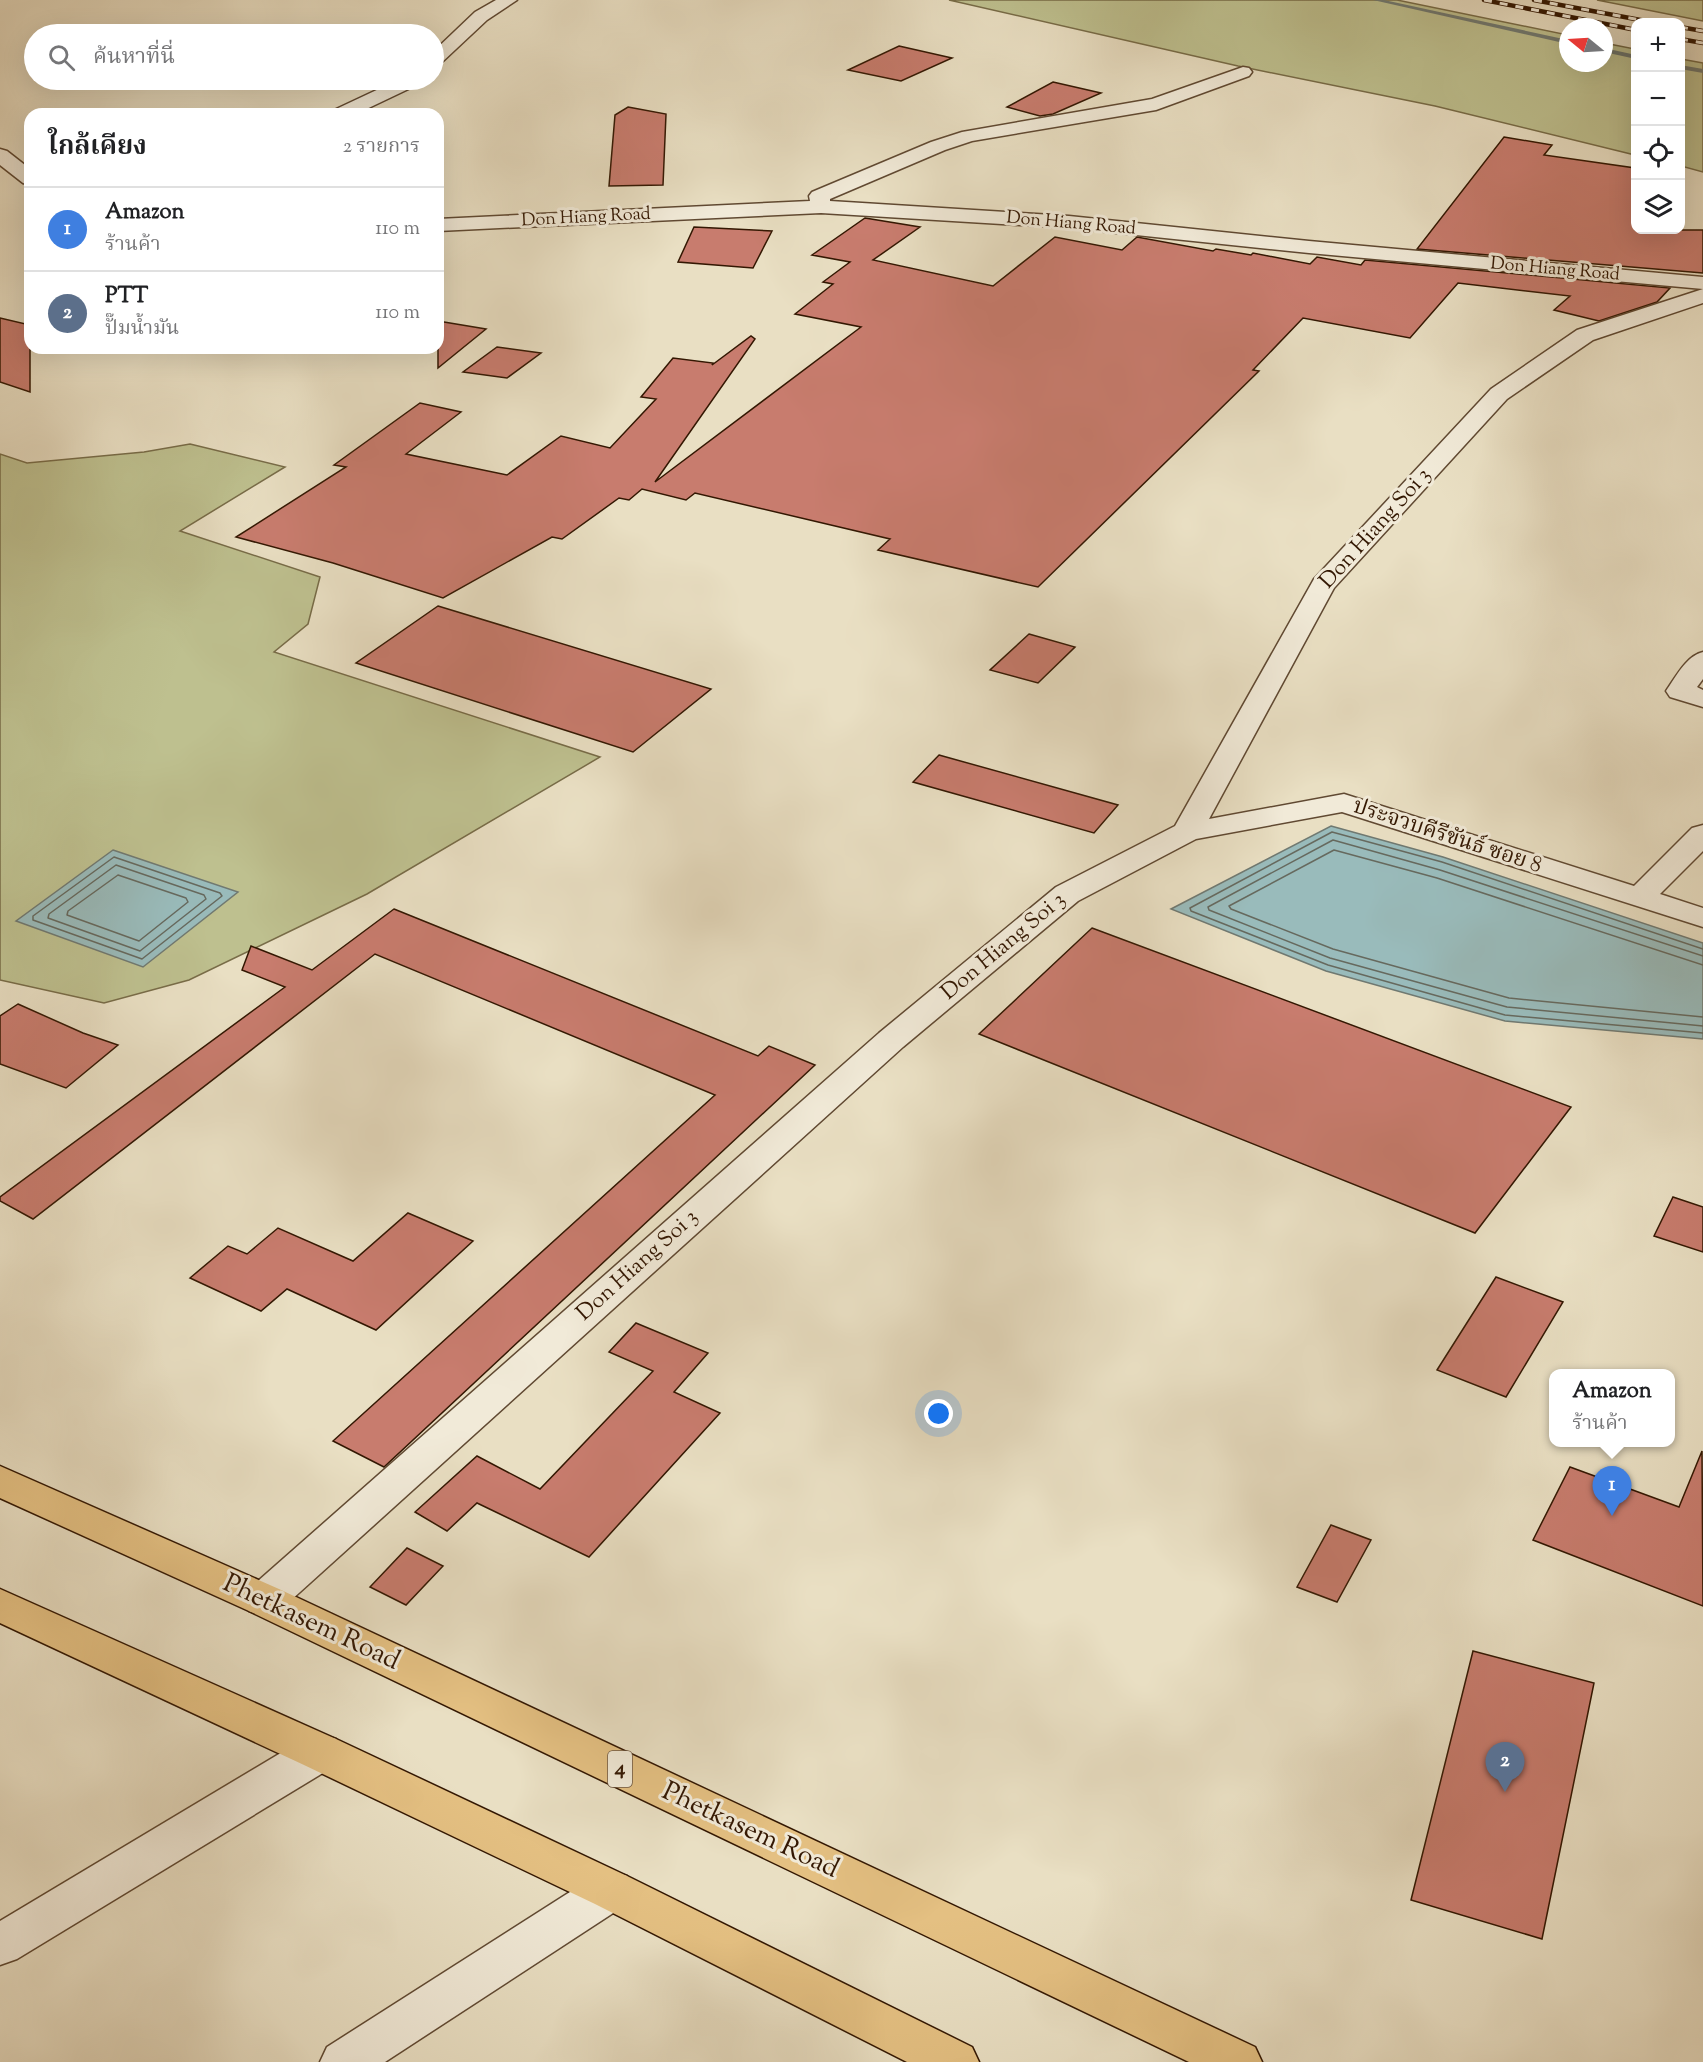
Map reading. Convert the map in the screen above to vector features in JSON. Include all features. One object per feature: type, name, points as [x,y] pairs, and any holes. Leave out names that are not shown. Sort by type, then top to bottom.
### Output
[{"type":"highway","name":"Phetkasem Road","points":[[0,1481],[264,1600],[1238,2062]]},
{"type":"highway","points":[[0,1605],[320,1752],[611,1890],[955,2062]]},
{"type":"street","points":[[444,51],[481,16],[508,0]]},
{"type":"street","points":[[821,207],[819,195],[938,146],[969,136],[1156,104],[1243,72]]},
{"type":"street","points":[[354,108],[391,90]]},
{"type":"street","points":[[0,155],[24,173]]},
{"type":"street","points":[[0,176],[24,175]]},
{"type":"street","name":"Don Hiang Road","points":[[444,225],[821,207],[1069,222],[1309,248],[1703,283]]},
{"type":"street","name":"Don Hiang Soi 3","points":[[264,1600],[891,1040],[1067,894],[1187,832],[1323,585],[1499,394],[1585,335],[1703,296]]},
{"type":"street","points":[[1703,660],[1680,691],[1703,699]]},
{"type":"street","name":"ประจวบคีรีขันธ์ ซอย 8","points":[[1187,832],[1344,803],[1703,918]]},
{"type":"street","points":[[1639,898],[1703,834]]},
{"type":"street","points":[[0,1945],[320,1752]]},
{"type":"street","points":[[344,2062],[611,1890]]},
{"type":"green space","points":[[949,0],[1397,0],[1559,33],[1559,72],[1613,72],[1613,45],[1631,48],[1631,154],[1435,106],[1238,66]]},
{"type":"green space","points":[[1597,0],[1703,0],[1703,21]]},
{"type":"green space","points":[[1685,60],[1703,63],[1703,172],[1685,167]]},
{"type":"green space","points":[[190,444],[285,467],[180,531],[320,577],[308,624],[274,652],[600,757],[367,894],[189,980],[104,1003],[0,980],[0,454],[27,463],[144,452]]},
{"type":"water","points":[[1331,826],[1443,857],[1703,943],[1703,1039],[1505,1021],[1326,971],[1171,909]]},
{"type":"water","points":[[113,850],[238,892],[143,967],[16,921]]},
{"type":"building","points":[[899,46],[952,58],[901,81],[848,70]]},
{"type":"building","points":[[1053,82],[1101,93],[1053,114],[1040,116],[1007,107]]},
{"type":"building","points":[[628,107],[666,114],[663,185],[609,186],[615,115]]},
{"type":"building","points":[[1504,137],[1552,145],[1544,155],[1631,167],[1631,234],[1685,234],[1685,230],[1703,230],[1703,273],[1417,249]]},
{"type":"building","points":[[865,218],[920,227],[873,260],[993,286],[1055,237],[1122,250],[1137,237],[1213,251],[1216,249],[1251,255],[1253,253],[1310,264],[1317,257],[1361,265],[1365,260],[1670,288],[1657,302],[1599,321],[1554,310],[1570,296],[1458,283],[1410,338],[1303,318],[1253,370],[1259,371],[1038,587],[878,550],[890,539],[695,493],[686,500],[642,489],[629,500],[619,498],[562,539],[552,537],[443,598],[333,563],[236,537],[346,467],[334,465],[420,403],[461,412],[406,454],[507,475],[561,436],[610,448],[656,399],[641,397],[673,358],[713,363],[712,365],[751,336],[755,339],[655,482],[861,327],[795,314],[833,284],[823,282],[850,262],[812,255]]},
{"type":"building","points":[[694,227],[772,231],[753,268],[678,262]]},
{"type":"building","points":[[0,318],[24,324],[24,354],[30,354],[30,392],[0,382]]},
{"type":"building","points":[[444,322],[486,329],[438,368],[438,354],[444,354]]},
{"type":"building","points":[[497,347],[541,353],[507,378],[463,372]]},
{"type":"building","points":[[438,606],[711,689],[633,752],[356,663]]},
{"type":"building","points":[[1029,634],[1075,647],[1038,683],[990,670]]},
{"type":"building","points":[[939,755],[1118,805],[1094,833],[913,782]]},
{"type":"building","points":[[394,909],[758,1056],[769,1046],[815,1065],[384,1467],[333,1441],[715,1095],[375,954],[33,1219],[0,1201],[0,1197],[285,987],[242,970],[251,946],[312,970]]},
{"type":"building","points":[[1092,928],[1571,1107],[1475,1233],[979,1034]]},
{"type":"building","points":[[18,1004],[83,1033],[118,1045],[66,1088],[0,1064],[0,1016]]},
{"type":"building","points":[[1673,1197],[1703,1207],[1703,1252],[1654,1236]]},
{"type":"building","points":[[408,1213],[473,1241],[376,1330],[287,1289],[261,1311],[190,1278],[228,1246],[247,1254],[278,1228],[353,1261]]},
{"type":"building","points":[[1496,1277],[1563,1302],[1506,1397],[1437,1370]]},
{"type":"building","points":[[636,1323],[708,1353],[674,1392],[720,1413],[589,1557],[477,1503],[447,1531],[415,1512],[477,1456],[540,1489],[653,1371],[609,1352]]},
{"type":"building","points":[[1702,1451],[1703,1606],[1533,1540],[1570,1467],[1679,1507]]},
{"type":"building","points":[[1331,1525],[1371,1540],[1337,1602],[1297,1587]]},
{"type":"building","points":[[407,1548],[443,1566],[406,1605],[370,1587]]},
{"type":"building","points":[[1473,1651],[1594,1683],[1542,1939],[1411,1900]]},
{"type":"waterway","points":[[1376,0],[1559,40]]},
{"type":"waterway","points":[[1613,52],[1631,56]]},
{"type":"waterway","points":[[1685,68],[1703,71]]},
{"type":"railway","points":[[1484,0],[1631,29]]},
{"type":"railway","points":[[1534,0],[1631,18]]},
{"type":"railway","points":[[1685,28],[1703,31]]},
{"type":"railway","points":[[1685,40],[1703,43]]},
{"type":"place","name":"Amazon","points":[[1612,1516]]},
{"type":"place","name":"PTT","points":[[1505,1792]]}]
